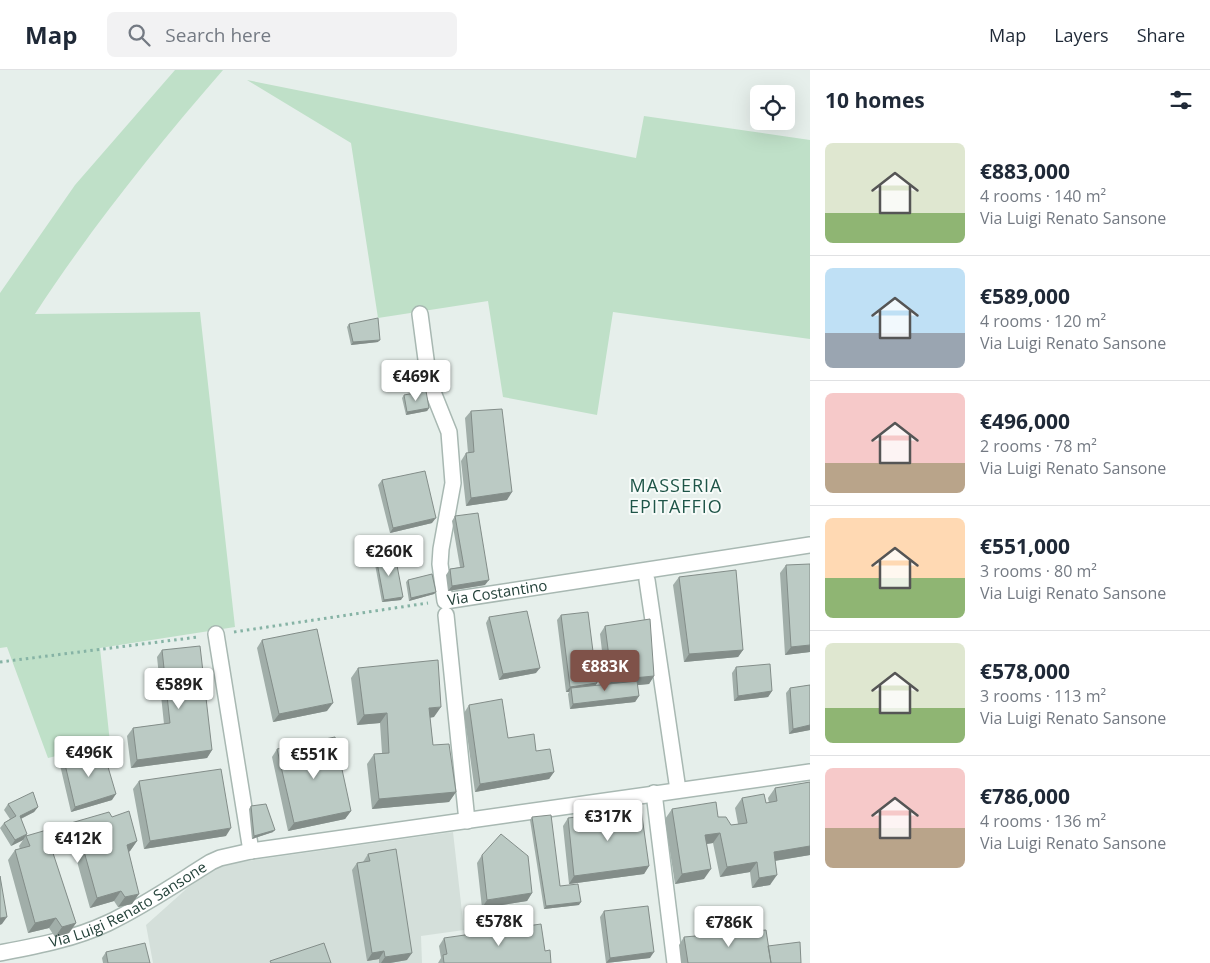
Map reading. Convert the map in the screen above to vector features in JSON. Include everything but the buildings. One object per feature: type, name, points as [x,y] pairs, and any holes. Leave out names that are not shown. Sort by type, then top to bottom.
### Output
[{"type":"street","name":"Via Costantino","points":[[420,314],[429,382],[449,432],[453,482],[440,564],[446,608],[810,545]]},
{"type":"street","points":[[647,580],[678,790]]},
{"type":"street","points":[[446,608],[466,820]]},
{"type":"street","points":[[216,634],[251,851]]},
{"type":"street","name":"Via Luigi Renato Sansone","points":[[0,953],[33,946],[106,924],[148,903],[210,862],[251,851],[810,772]]},
{"type":"street","points":[[654,793],[675,963]]},
{"type":"shaded area","points":[[453,832],[464,930],[421,936],[422,963],[153,963],[146,925],[212,866]]},
{"type":"green space","points":[[175,70],[223,70],[125,189],[79,250],[35,314],[200,312],[235,627],[100,648],[110,743],[48,758],[7,647],[0,648],[0,293],[75,185]]},
{"type":"green space","points":[[247,80],[636,158],[644,116],[810,140],[810,339],[613,312],[597,415],[503,397],[488,301],[378,318],[351,143]]},
{"type":"district","name":"MASSERIA EPITAFFIO","points":[[676,496]]}]
